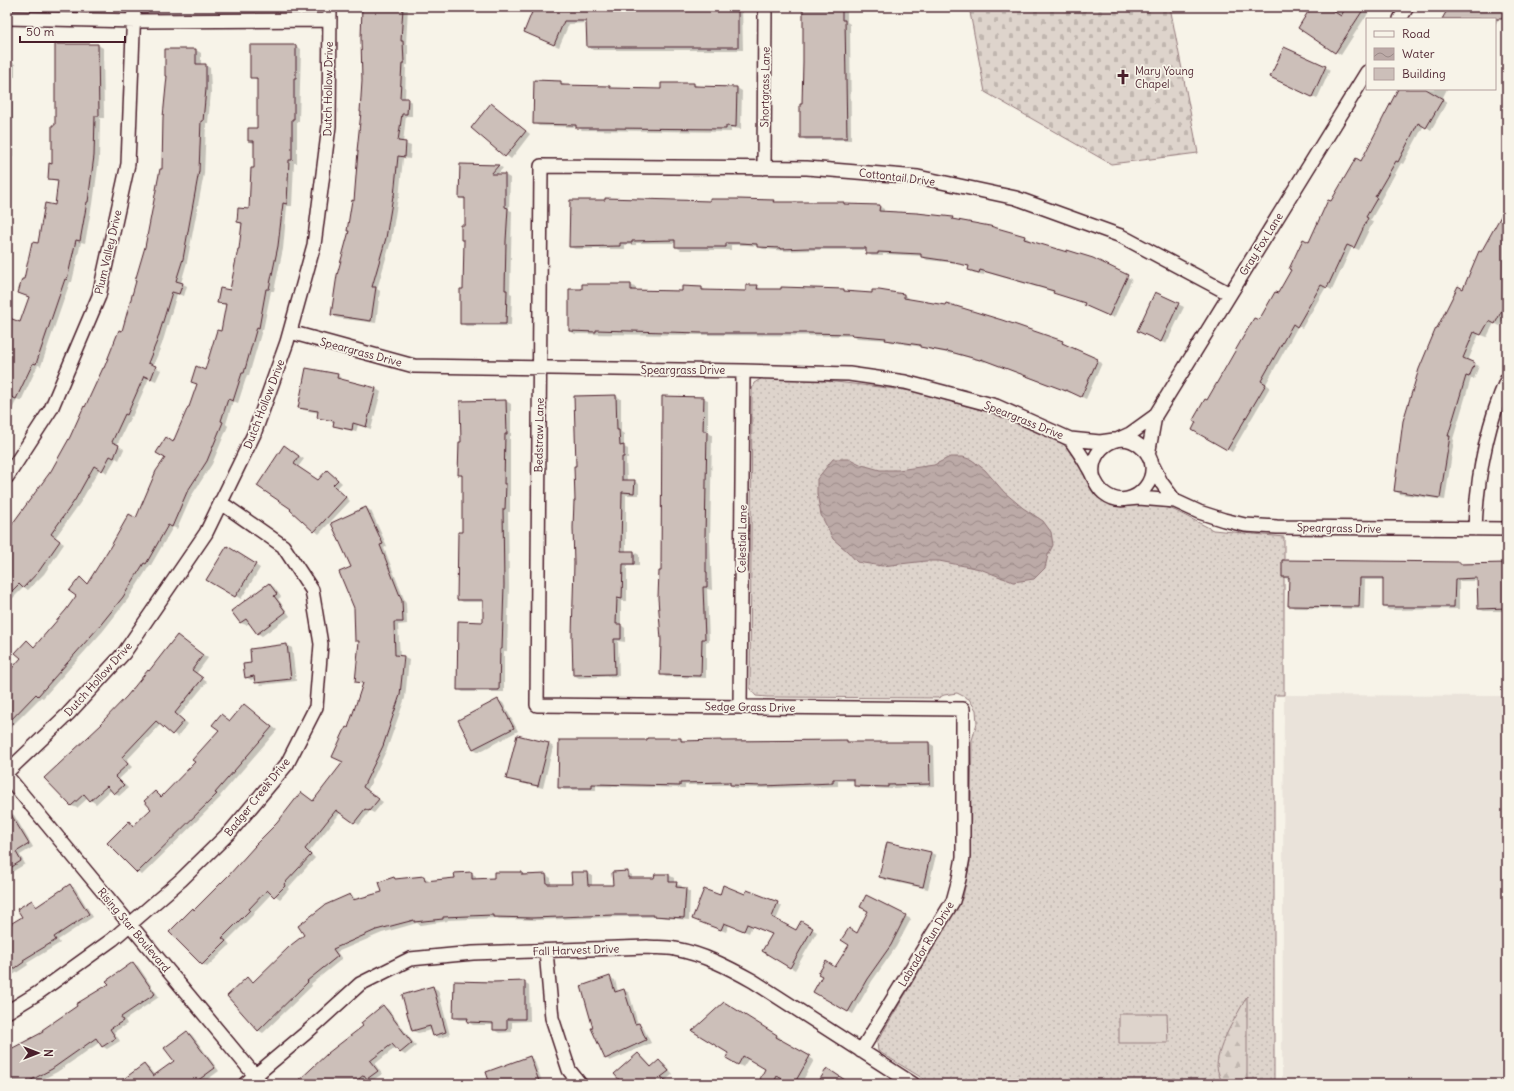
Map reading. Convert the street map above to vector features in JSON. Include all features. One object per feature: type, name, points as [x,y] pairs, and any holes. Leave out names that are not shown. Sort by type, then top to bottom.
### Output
[{"type":"street","name":"Plum Valley Drive","points":[[7,477],[51,409],[99,296],[128,164],[135,21],[134,7]]},
{"type":"street","name":"Shortgrass Lane","points":[[764,168],[766,7]]},
{"type":"street","points":[[1401,18],[1407,7]]},
{"type":"street","points":[[7,18],[135,21],[330,14]]},
{"type":"street","name":"Dutch Hollow Drive","points":[[7,772],[68,714],[124,653],[206,533],[254,434],[290,332],[314,245],[329,126],[330,14]]},
{"type":"street","name":"Gray Fox Lane","points":[[1116,440],[1130,434],[1155,416],[1366,74]]},
{"type":"street","name":"Cottontail Drive","points":[[541,166],[807,168],[918,177],[1016,198],[1121,236],[1230,294]]},
{"type":"street","name":"Bedstraw Lane","points":[[537,705],[541,166]]},
{"type":"street","name":"Speargrass Drive","points":[[290,332],[414,366],[849,374],[905,382],[996,406],[1070,439],[1100,442],[1116,440]]},
{"type":"street","name":"Celestial Lane","points":[[740,707],[743,371]]},
{"type":"street","points":[[1475,529],[1477,497],[1484,449],[1491,422],[1507,379]]},
{"type":"street","name":"Gray Fox Lane","points":[[1150,459],[1155,416]]},
{"type":"street","name":"Speargrass Drive","points":[[1070,439],[1090,469],[1094,479]]},
{"type":"street","points":[[1150,459],[1152,475],[1148,484],[1138,495],[1128,499],[1118,499],[1108,496],[1100,490],[1094,479],[1092,466],[1095,456],[1104,445],[1116,440],[1134,442],[1142,447],[1150,459],[1156,474],[1175,501]]},
{"type":"street","name":"Speargrass Drive","points":[[1128,499],[1139,498],[1175,501],[1199,512],[1245,525],[1277,527],[1507,529]]},
{"type":"street","name":"Badger Creek Drive","points":[[7,1012],[38,993],[84,961],[130,925],[181,880],[231,831],[287,764],[316,707],[320,644],[312,590],[283,546],[220,502]]},
{"type":"street","name":"Sedge Grass Drive","points":[[537,705],[963,709]]},
{"type":"street","name":"Labrador Run Drive","points":[[861,1051],[953,902],[960,879],[963,857],[963,709]]},
{"type":"street","name":"Rising Star Boulevard","points":[[7,776],[130,925],[254,1081]]},
{"type":"street","name":"Fall Harvest Drive","points":[[254,1081],[360,984],[410,959],[473,953],[647,948],[674,949],[700,956],[728,967],[753,981],[913,1084]]},
{"type":"street","points":[[546,951],[552,1018],[569,1070],[580,1084]]},
{"type":"shaded area","points":[[1284,695],[1507,696],[1507,1084],[1282,1084]]},
{"type":"green space","points":[[969,7],[1170,7],[1198,153],[1111,164],[985,92]]},
{"type":"green space","points":[[764,377],[827,381],[922,392],[994,414],[1058,440],[1076,455],[1091,485],[1174,510],[1213,530],[1284,537],[1284,695],[1274,695],[1274,1084],[932,1084],[878,1051],[877,1042],[963,897],[970,862],[972,740],[977,723],[976,710],[969,699],[957,693],[944,695],[938,698],[767,697],[756,696],[750,689],[752,390],[754,383]]},
{"type":"green space","points":[[1247,996],[1247,1084],[1222,1084],[1217,1066],[1218,1057],[1224,1039]]},
{"type":"green space","points":[[1119,1014],[1167,1014],[1168,1043],[1119,1043]]},
{"type":"water","points":[[950,457],[963,457],[972,460],[985,470],[1004,492],[1023,508],[1043,521],[1051,532],[1053,545],[1048,555],[1045,568],[1034,579],[1013,582],[980,569],[939,561],[882,566],[857,562],[833,539],[821,515],[817,494],[817,479],[833,459],[850,459],[862,465],[880,470],[898,470],[934,465]]},
{"type":"building","points":[[362,7],[403,7],[401,41],[403,41],[404,63],[402,63],[400,98],[408,98],[407,114],[402,114],[398,141],[406,142],[405,157],[398,156],[394,196],[386,238],[372,287],[376,287],[371,321],[331,315],[337,275],[349,231],[347,231],[352,200],[354,201],[361,112]]},
{"type":"building","points":[[534,7],[738,7],[738,47],[587,47],[586,21],[564,21],[554,45],[524,32]]},
{"type":"building","points":[[803,7],[842,7],[842,20],[845,20],[847,138],[800,138],[800,104],[802,104],[803,62]]},
{"type":"building","points":[[1311,7],[1327,7],[1341,16],[1346,7],[1365,7],[1335,53],[1298,28]]},
{"type":"building","points":[[1449,7],[1507,7],[1502,19],[1443,18]]},
{"type":"building","points":[[55,44],[98,44],[99,116],[95,116],[94,156],[88,202],[80,241],[76,240],[67,280],[65,279],[36,364],[33,363],[16,399],[7,395],[7,317],[20,322],[29,297],[18,293],[22,279],[24,279],[32,242],[38,243],[45,203],[55,205],[58,180],[48,179],[49,163],[52,164],[52,125],[55,125]]},
{"type":"building","points":[[250,45],[296,45],[296,78],[294,78],[292,160],[289,160],[287,204],[283,203],[278,246],[269,289],[266,289],[259,328],[257,327],[244,373],[242,373],[233,401],[228,399],[221,421],[223,422],[207,461],[187,492],[172,527],[168,525],[146,564],[144,563],[123,597],[98,628],[38,696],[36,694],[7,724],[7,674],[21,658],[15,653],[27,640],[34,647],[76,596],[69,591],[80,577],[87,584],[129,514],[136,518],[156,471],[165,458],[156,453],[166,437],[173,442],[189,407],[197,384],[191,382],[196,366],[205,370],[217,330],[221,331],[226,304],[217,303],[220,288],[230,290],[239,249],[242,223],[237,222],[238,208],[249,209],[251,168],[254,168],[254,141],[248,141],[248,128],[257,128],[257,78],[250,78]]},
{"type":"building","points":[[1284,47],[1326,66],[1312,97],[1270,77]]},
{"type":"building","points":[[165,49],[196,49],[196,64],[206,64],[206,89],[203,121],[201,121],[199,171],[183,259],[176,281],[183,283],[179,294],[172,292],[157,341],[148,363],[156,366],[151,379],[144,376],[127,415],[125,414],[112,442],[119,445],[114,458],[110,456],[102,471],[94,466],[75,500],[51,534],[60,541],[39,571],[23,588],[19,584],[7,596],[7,531],[51,471],[70,437],[104,368],[119,330],[122,331],[145,247],[160,169],[162,169],[163,117],[167,76],[165,76]]},
{"type":"building","points":[[534,80],[561,81],[561,85],[610,86],[610,88],[661,89],[661,83],[694,83],[694,86],[737,87],[736,127],[726,126],[726,129],[576,128],[576,125],[533,124]]},
{"type":"building","points":[[1397,90],[1428,90],[1443,99],[1426,128],[1418,123],[1398,162],[1396,161],[1375,197],[1377,198],[1366,217],[1368,218],[1354,248],[1347,245],[1327,288],[1321,285],[1297,327],[1293,324],[1261,381],[1266,384],[1227,450],[1192,430],[1196,422],[1193,420],[1205,399],[1207,400],[1254,318],[1259,320],[1275,292],[1278,293],[1291,270],[1289,269],[1303,239],[1309,242],[1328,200],[1331,201],[1356,158],[1361,161]]},
{"type":"building","points":[[491,103],[526,131],[505,157],[471,128]]},
{"type":"building","points":[[460,164],[499,165],[491,174],[505,174],[505,207],[508,208],[505,290],[507,290],[506,324],[460,324],[460,289],[463,289],[464,240],[461,240],[461,225],[465,225],[465,198],[459,198]]},
{"type":"building","points":[[605,198],[710,201],[710,199],[738,199],[774,200],[773,202],[844,202],[844,204],[880,205],[879,211],[953,217],[952,219],[990,226],[1025,236],[1024,239],[1093,258],[1128,275],[1109,316],[1084,305],[1085,303],[1053,293],[1054,291],[980,270],[979,273],[968,270],[969,266],[954,263],[955,262],[921,257],[921,254],[878,252],[878,254],[866,254],[866,248],[781,249],[757,247],[757,244],[739,243],[726,243],[726,247],[675,247],[675,240],[632,241],[632,243],[620,243],[620,246],[569,247],[570,200],[605,200]]},
{"type":"building","points":[[1507,205],[1507,300],[1495,324],[1489,321],[1481,335],[1474,332],[1463,358],[1475,363],[1469,377],[1466,376],[1448,436],[1450,436],[1440,498],[1394,491],[1403,421],[1419,369],[1436,328],[1458,286],[1463,289],[1479,251],[1481,252]]},
{"type":"building","points":[[582,284],[631,284],[631,290],[682,291],[682,286],[702,287],[702,290],[746,291],[746,285],[758,285],[757,289],[781,289],[781,287],[844,289],[844,291],[872,293],[872,290],[879,290],[904,294],[904,298],[945,305],[946,303],[1002,320],[1063,341],[1062,343],[1098,359],[1081,397],[1066,390],[981,359],[980,360],[947,351],[920,347],[920,345],[885,340],[886,338],[851,335],[852,334],[807,333],[701,333],[596,330],[596,332],[569,331],[569,289],[582,289]]},
{"type":"building","points":[[1155,292],[1179,303],[1161,342],[1137,331]]},
{"type":"building","points":[[306,368],[338,374],[337,378],[376,388],[366,427],[353,423],[352,430],[333,426],[334,421],[317,418],[318,411],[298,408]]},
{"type":"building","points":[[616,395],[617,430],[619,430],[620,446],[624,445],[624,457],[622,457],[622,480],[635,480],[634,493],[622,492],[621,551],[634,551],[634,564],[623,564],[622,599],[617,598],[616,624],[621,624],[621,639],[614,639],[615,674],[573,675],[573,528],[575,501],[574,466],[576,466],[574,396]]},
{"type":"building","points":[[662,396],[704,397],[703,431],[707,431],[705,537],[707,587],[703,587],[705,639],[702,639],[701,676],[660,675],[661,640],[658,598],[659,571],[661,571]]},
{"type":"building","points":[[506,400],[507,434],[505,434],[504,484],[506,484],[505,509],[503,509],[504,585],[499,690],[457,690],[458,621],[483,622],[483,600],[457,600],[458,532],[462,532],[462,475],[458,475],[459,442],[461,442],[460,401]]},
{"type":"building","points":[[284,445],[299,456],[294,464],[318,480],[327,470],[338,480],[333,485],[346,497],[314,532],[290,510],[291,509],[257,486]]},
{"type":"building","points":[[366,507],[383,544],[380,545],[402,601],[403,622],[394,622],[395,655],[404,656],[400,695],[383,746],[363,787],[379,799],[369,811],[365,809],[354,823],[336,810],[305,849],[311,855],[284,884],[285,886],[274,897],[267,890],[249,909],[250,910],[222,938],[226,941],[202,965],[169,932],[193,908],[194,910],[229,875],[254,846],[277,823],[301,792],[313,801],[343,762],[332,757],[346,727],[348,728],[363,683],[355,682],[359,641],[355,641],[354,608],[339,572],[351,567],[331,523]]},
{"type":"building","points":[[227,546],[256,564],[235,597],[206,580]]},
{"type":"building","points":[[1282,560],[1460,562],[1460,564],[1507,563],[1507,608],[1478,609],[1477,578],[1455,579],[1454,607],[1383,607],[1383,578],[1360,578],[1359,607],[1288,606],[1289,577],[1282,577]]},
{"type":"building","points":[[269,583],[277,594],[274,596],[286,612],[257,634],[246,619],[240,623],[231,611]]},
{"type":"building","points":[[177,635],[203,655],[192,670],[203,678],[175,713],[184,721],[172,735],[156,721],[122,757],[128,764],[115,776],[124,785],[114,794],[107,786],[90,801],[84,794],[71,806],[44,778],[102,724],[101,723],[127,696],[148,670],[149,671]]},
{"type":"building","points":[[287,644],[291,679],[255,683],[254,676],[245,678],[243,664],[251,663],[250,649]]},
{"type":"building","points":[[498,699],[514,728],[473,749],[458,720]]},
{"type":"building","points":[[244,704],[272,727],[215,793],[217,794],[137,873],[107,843],[129,821],[133,826],[151,809],[144,801],[155,791],[161,797],[195,762],[192,760],[219,730],[212,725],[221,714],[230,721]]},
{"type":"building","points":[[517,735],[549,743],[538,786],[506,779]]},
{"type":"building","points":[[647,738],[681,738],[681,741],[847,740],[847,742],[929,742],[930,784],[888,785],[888,787],[854,786],[854,779],[833,779],[833,783],[763,786],[730,785],[730,782],[680,783],[680,786],[592,784],[592,788],[558,788],[559,740],[647,740]]},
{"type":"building","points":[[7,808],[29,844],[16,852],[21,861],[7,870]]},
{"type":"building","points":[[887,842],[931,852],[923,887],[879,877]]},
{"type":"building","points":[[628,871],[628,878],[654,878],[655,874],[669,874],[669,882],[677,882],[676,887],[686,888],[684,918],[653,915],[532,918],[493,917],[493,915],[443,917],[443,919],[414,922],[414,920],[376,930],[333,949],[338,956],[307,981],[308,982],[258,1031],[227,996],[247,977],[252,983],[291,945],[304,935],[298,926],[325,905],[350,894],[353,900],[382,892],[379,882],[394,877],[395,879],[424,876],[425,881],[455,878],[454,873],[472,872],[472,879],[494,878],[494,872],[522,872],[522,875],[546,874],[547,884],[572,884],[571,872],[587,872],[588,885],[613,885],[612,872]]},
{"type":"building","points":[[70,884],[89,914],[54,937],[56,940],[23,960],[24,962],[7,974],[7,926],[22,917],[17,909],[32,900],[36,907]]},
{"type":"building","points":[[723,885],[745,894],[747,890],[778,902],[772,917],[796,930],[801,921],[813,928],[790,968],[762,951],[772,934],[747,924],[744,931],[724,923],[721,930],[692,919],[704,889],[720,895]]},
{"type":"building","points":[[866,895],[906,915],[891,945],[867,979],[848,1012],[813,992],[822,976],[818,974],[826,961],[835,967],[849,945],[841,940],[849,928],[857,933],[868,911],[860,907]]},
{"type":"building","points":[[133,962],[155,994],[121,1017],[123,1021],[110,1029],[116,1038],[102,1047],[96,1038],[52,1069],[24,1084],[7,1084],[7,1051],[43,1032],[42,1030],[77,1006],[76,1004],[109,984],[106,981]]},
{"type":"building","points":[[610,976],[615,992],[624,989],[635,1024],[639,1023],[646,1040],[605,1059],[591,1028],[593,1028],[581,986]]},
{"type":"building","points":[[454,981],[525,981],[525,1019],[507,1019],[507,1030],[493,1030],[493,1023],[467,1022],[468,1018],[453,1018]]},
{"type":"building","points":[[433,986],[446,1032],[433,1036],[430,1026],[412,1031],[402,995]]},
{"type":"building","points":[[724,1002],[777,1035],[776,1037],[810,1056],[794,1084],[791,1084],[777,1076],[773,1084],[769,1084],[760,1079],[765,1069],[743,1056],[738,1065],[726,1058],[728,1053],[692,1031]]},
{"type":"building","points":[[383,1005],[412,1043],[400,1053],[392,1044],[370,1061],[378,1071],[367,1079],[364,1075],[352,1084],[295,1084],[328,1053],[363,1026],[361,1023]]},
{"type":"building","points":[[187,1031],[215,1068],[193,1084],[117,1084],[144,1064],[153,1076],[174,1061],[164,1048]]},
{"type":"building","points":[[638,1053],[651,1067],[659,1060],[669,1071],[661,1077],[671,1084],[623,1084],[614,1074]]},
{"type":"building","points":[[530,1056],[540,1084],[490,1084],[486,1072]]},
{"type":"building","points":[[827,1068],[851,1084],[817,1084]]},
{"type":"place","name":"Mary Young Chapel","points":[[1123,77]]}]
